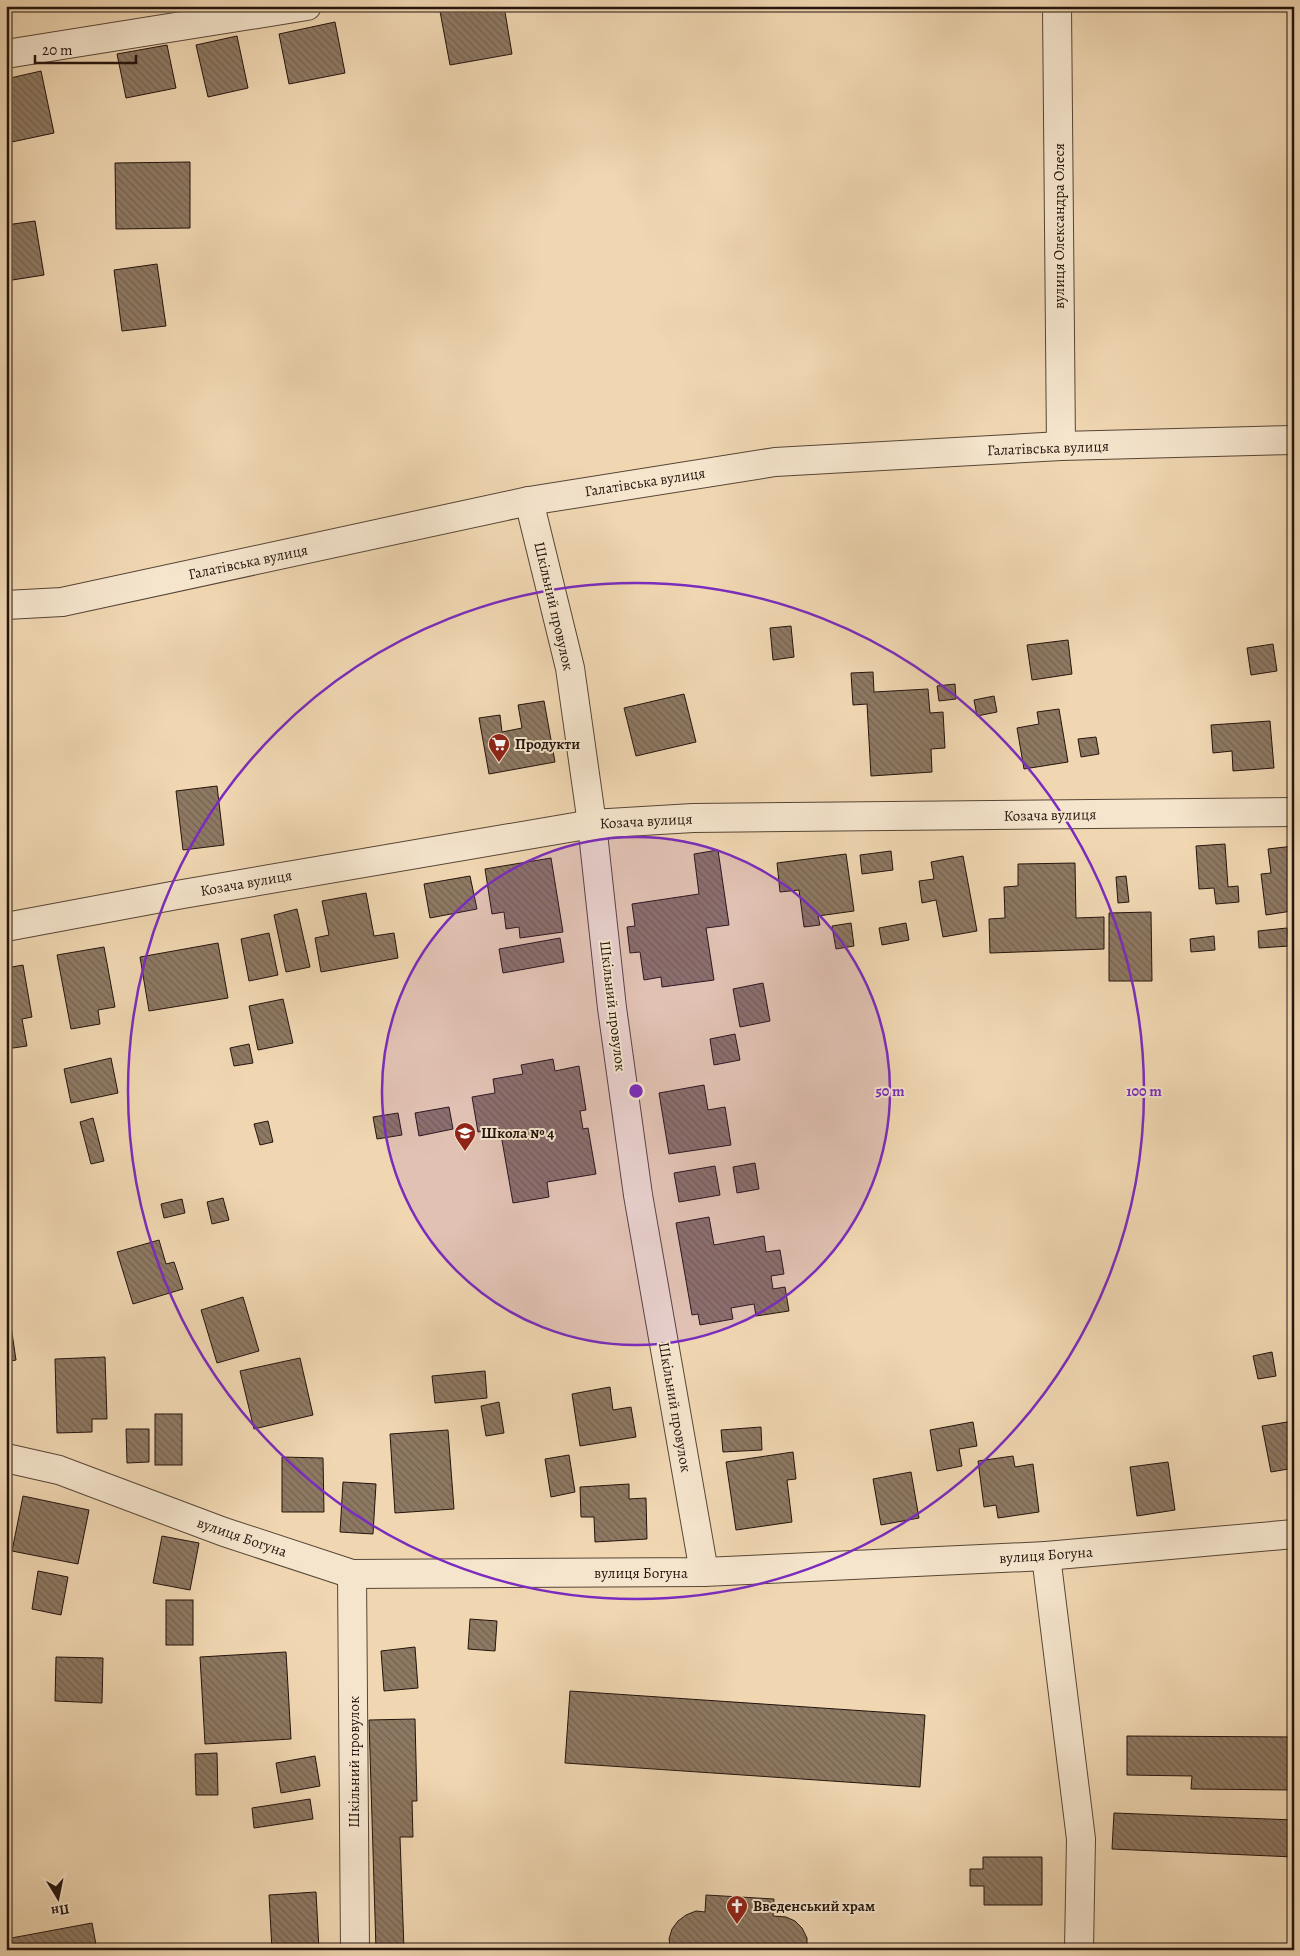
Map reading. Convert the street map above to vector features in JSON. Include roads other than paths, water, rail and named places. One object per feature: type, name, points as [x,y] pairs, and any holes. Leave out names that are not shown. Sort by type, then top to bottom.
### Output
[{"type":"street","points":[[6,54],[306,6]]},
{"type":"street","name":"вулиця Олександра Олеся","points":[[1057,6],[1061,446]]},
{"type":"street","name":"Галатівська вулиця","points":[[6,605],[62,602],[529,501],[775,462],[1061,446],[1294,440]]},
{"type":"street","name":"Шкільний провулок","points":[[529,501],[570,668],[592,824],[612,1008],[638,1195],[704,1572]]},
{"type":"street","name":"Козача вулиця","points":[[6,927],[177,894],[592,824],[693,818],[1294,812]]},
{"type":"street","name":"вулиця Богуна","points":[[6,1458],[59,1470],[224,1532],[352,1574],[704,1572],[1046,1556],[1294,1534]]},
{"type":"street","points":[[1046,1556],[1081,1839],[1079,1950]]},
{"type":"street","name":"Шкільний провулок","points":[[352,1574],[355,1950]]},
{"type":"place","name":"Продукти","points":[[499,763]]},
{"type":"place","name":"Школа № 4","points":[[465,1152]]},
{"type":"place","name":"Введенський храм","points":[[737,1925]]}]
